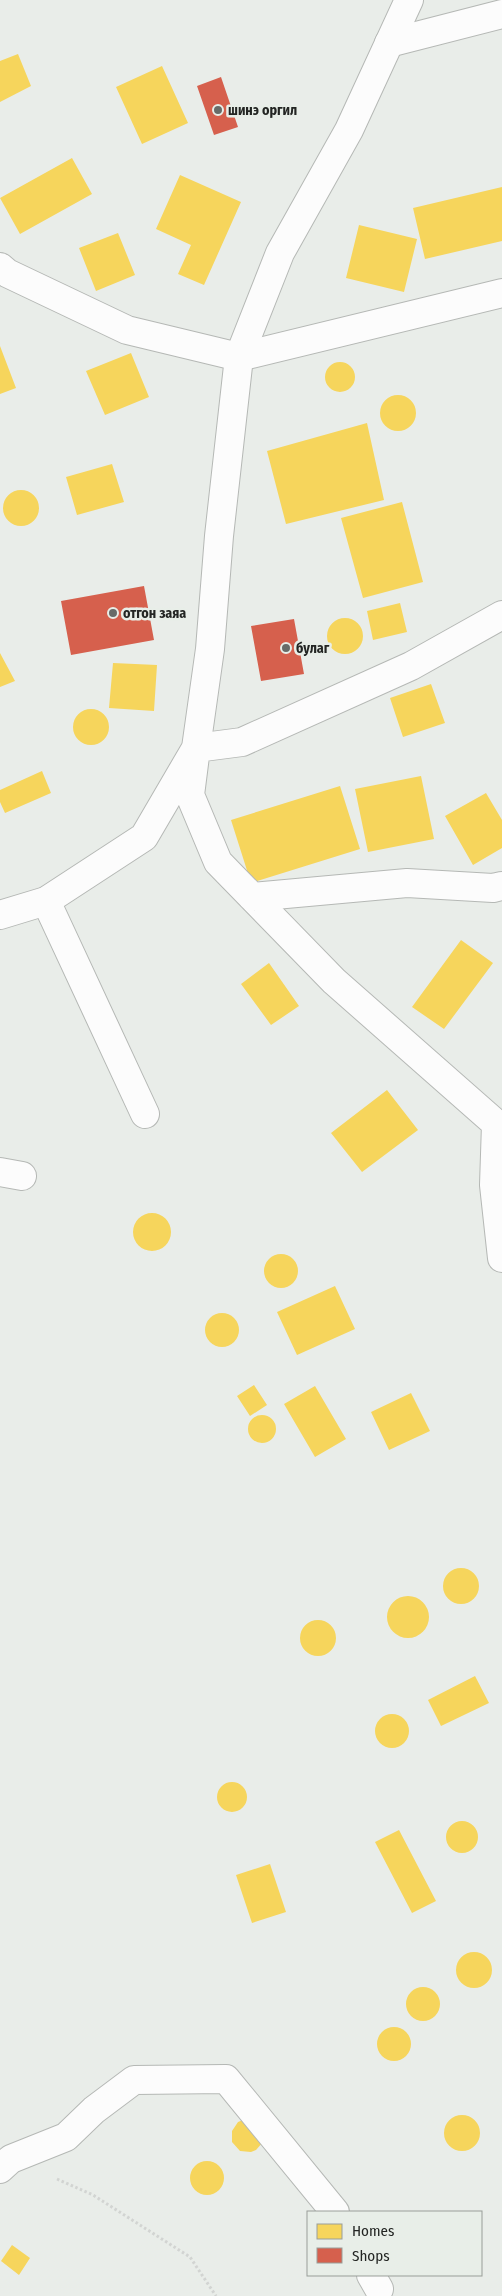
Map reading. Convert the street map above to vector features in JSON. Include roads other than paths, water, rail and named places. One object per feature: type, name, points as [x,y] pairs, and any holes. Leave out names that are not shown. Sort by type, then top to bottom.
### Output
[{"type":"street","points":[[409,0],[349,130],[280,253],[239,357],[219,536],[210,649],[190,794],[218,862],[334,981],[499,1127],[494,1185],[502,1258]]},
{"type":"street","points":[[389,43],[502,14]]},
{"type":"street","points":[[0,267],[7,273],[127,330],[239,357],[502,292]]},
{"type":"street","points":[[196,748],[242,742],[411,666],[502,615]]},
{"type":"street","points":[[0,915],[46,901],[144,837],[196,748]]},
{"type":"street","points":[[252,898],[407,883],[493,888],[502,886]]},
{"type":"street","points":[[46,901],[145,1114]]},
{"type":"street","points":[[5,2164],[66,2136],[94,2110],[134,2080],[226,2079],[334,2211]]},
{"type":"place","name":"шинэ оргил","points":[[218,110]]},
{"type":"place","name":"отгон заяа","points":[[113,613]]},
{"type":"place","name":"булаг","points":[[286,648]]}]
